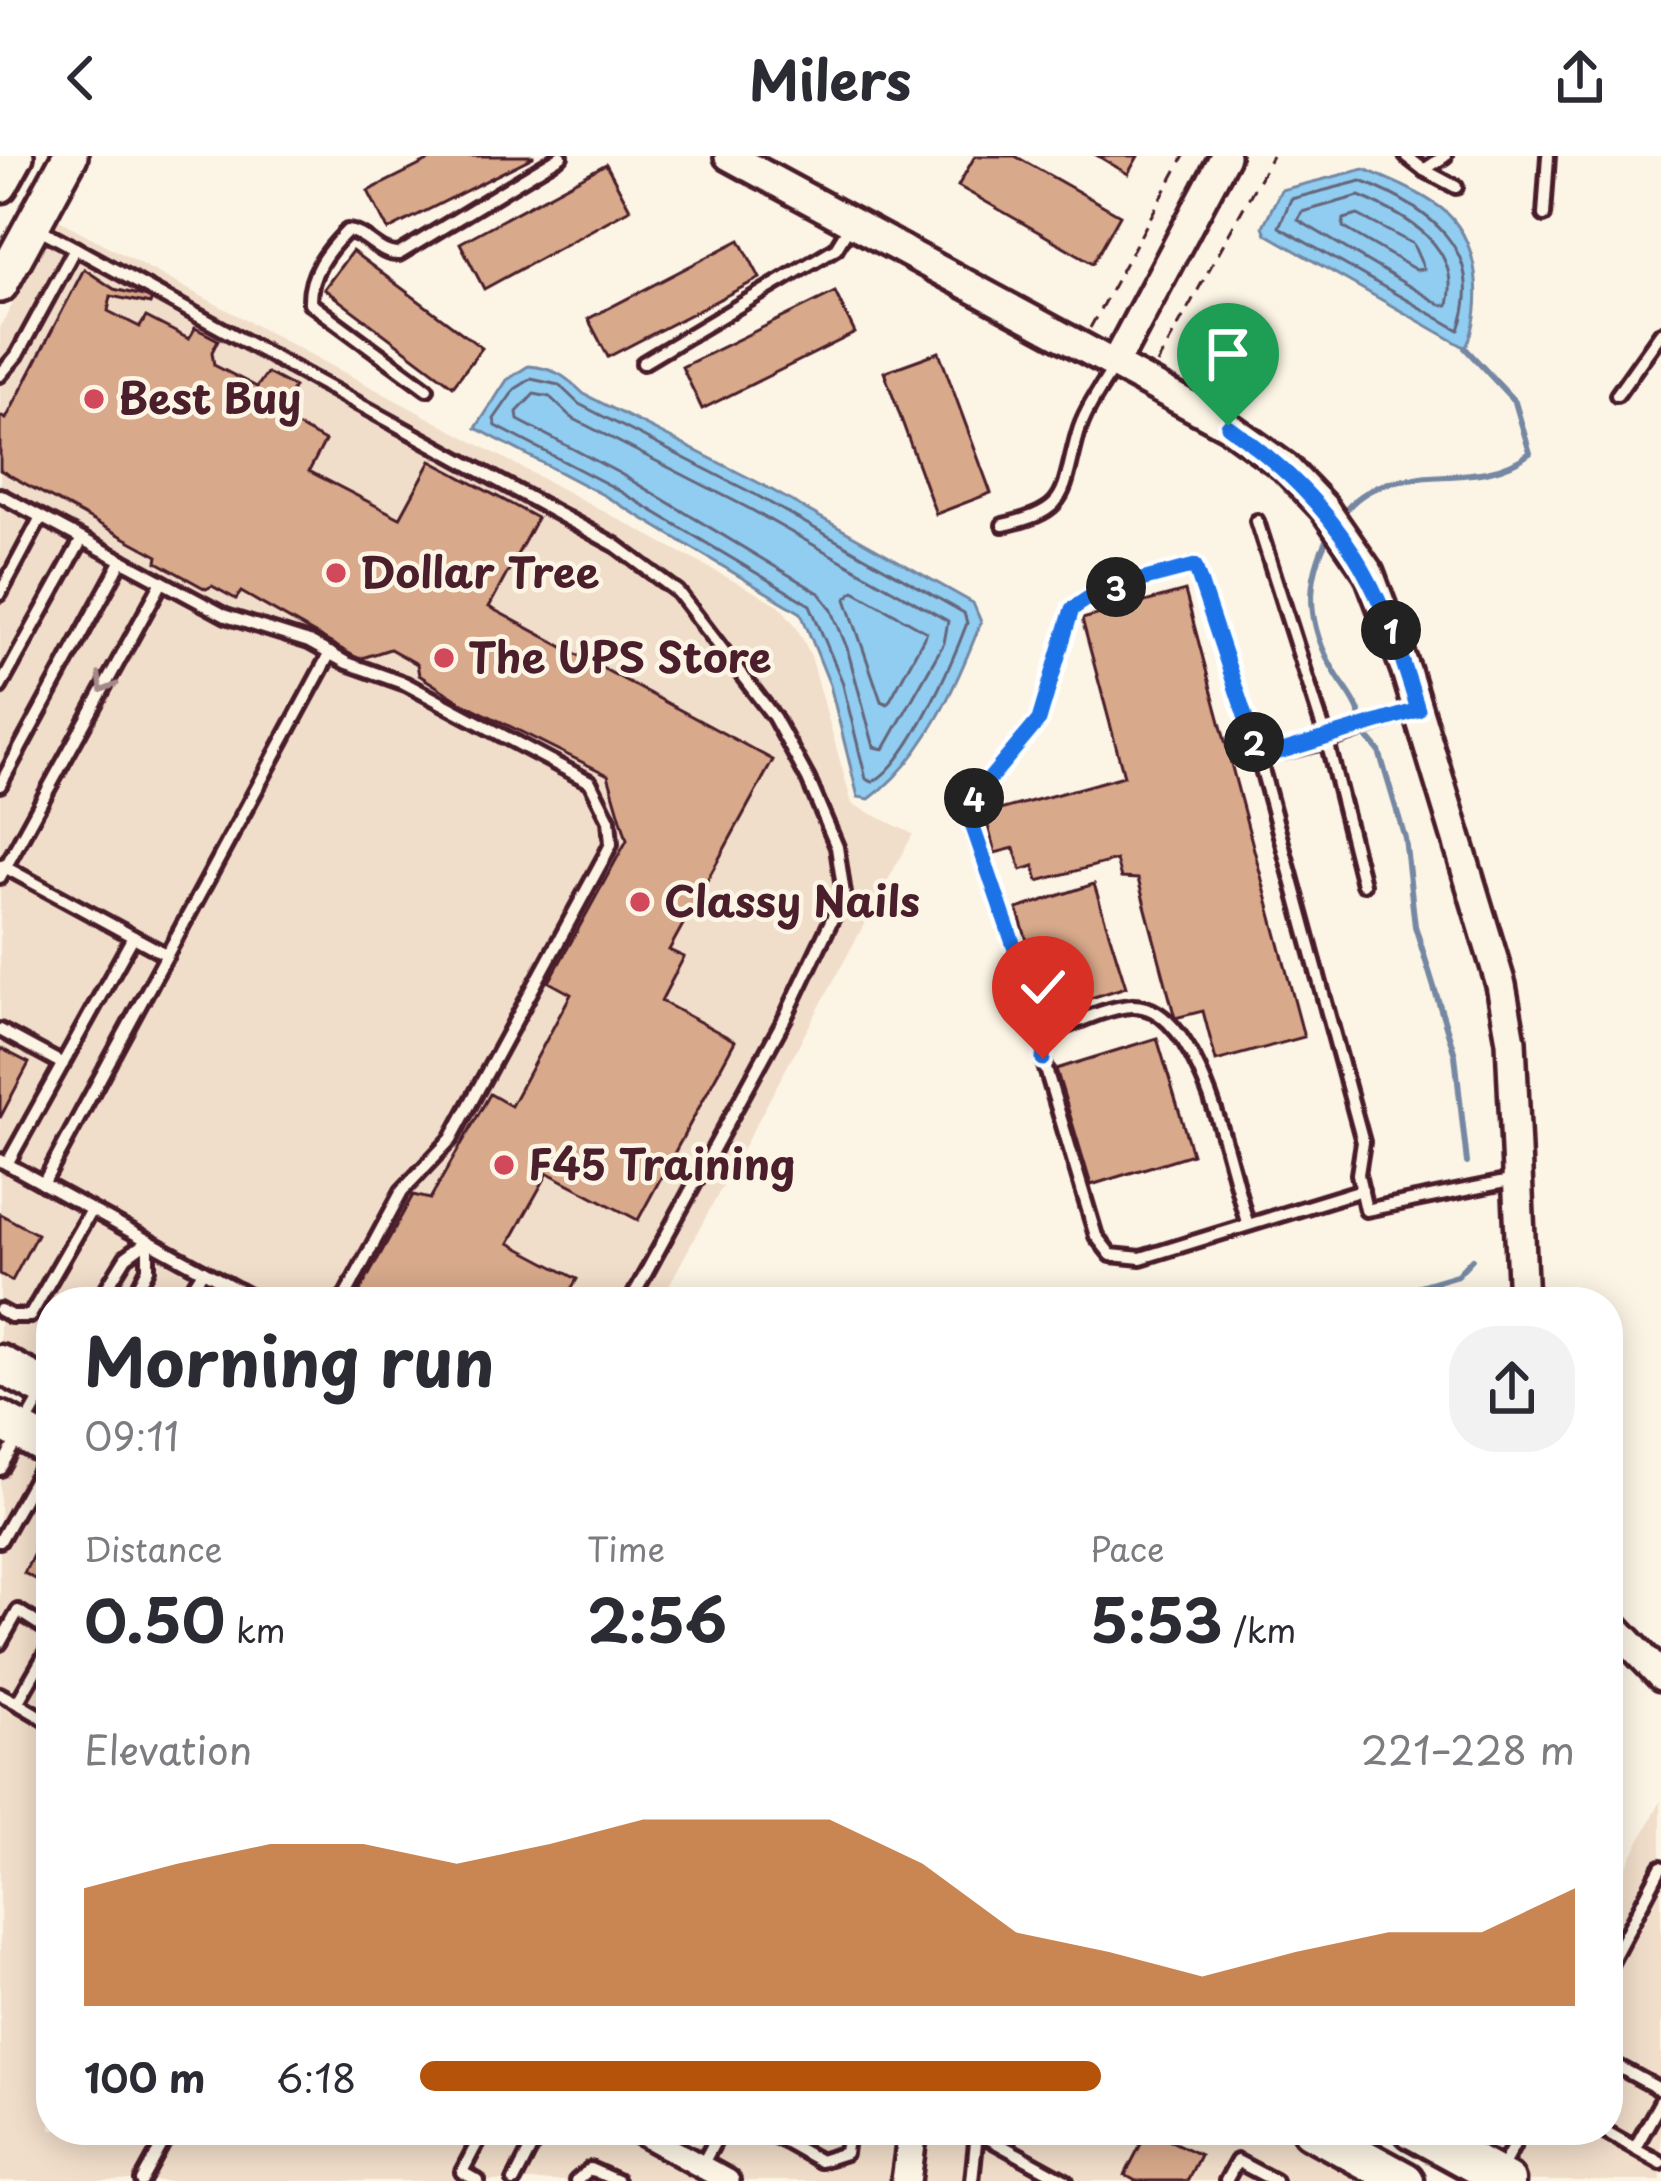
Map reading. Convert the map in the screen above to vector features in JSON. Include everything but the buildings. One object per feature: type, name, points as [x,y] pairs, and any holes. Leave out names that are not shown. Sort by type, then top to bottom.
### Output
[{"type":"highway","points":[[0,1364],[36,1380]]},
{"type":"highway","points":[[1339,2145],[1405,2181]]},
{"type":"highway","points":[[1440,2145],[1501,2179]]},
{"type":"main road","points":[[0,185],[16,156]]},
{"type":"main road","points":[[0,285],[70,156]]},
{"type":"street","points":[[729,156],[1228,426],[1285,467],[1324,508],[1369,573],[1418,710],[1501,985],[1511,1042],[1522,1287]]},
{"type":"street","points":[[1114,364],[1226,156]]},
{"type":"street","points":[[1623,1636],[1661,1676]]},
{"type":"street","points":[[662,2145],[728,2181]]},
{"type":"street","points":[[906,2181],[911,2145]]},
{"type":"lane","points":[[427,389],[310,303],[309,289],[326,251],[347,231],[356,231],[389,255],[399,254],[561,156]]},
{"type":"lane","points":[[1406,156],[1456,187]]},
{"type":"lane","points":[[1424,170],[1445,156]]},
{"type":"lane","points":[[1544,215],[1548,156]]},
{"type":"lane","points":[[643,363],[836,248],[852,223]]},
{"type":"lane","points":[[32,225],[615,545],[678,592],[774,717],[837,847],[844,894],[785,1018],[638,1287]]},
{"type":"lane","points":[[0,376],[17,355],[75,248]]},
{"type":"lane","points":[[1617,395],[1661,334]]},
{"type":"lane","points":[[1003,525],[1039,518],[1061,497],[1078,430],[1114,364]]},
{"type":"lane","points":[[0,495],[245,625],[309,641],[418,690],[590,782],[606,808],[612,834],[599,866],[451,1138],[402,1191],[350,1287]]},
{"type":"lane","points":[[0,594],[41,517]]},
{"type":"lane","points":[[1257,521],[1327,740],[1364,884]]},
{"type":"lane","points":[[0,687],[82,539]]},
{"type":"lane","points":[[0,785],[122,560]]},
{"type":"lane","points":[[1361,1190],[1142,1258],[1111,1255],[1096,1236],[1043,1059],[1044,1035],[966,807],[1039,720],[1072,609],[1099,591],[1195,566],[1259,758],[1363,1142],[1361,1190],[1366,1210],[1517,1180]]},
{"type":"lane","points":[[162,582],[2,870],[166,955]]},
{"type":"lane","points":[[43,1184],[330,653]]},
{"type":"lane","points":[[1259,758],[1418,710]]},
{"type":"lane","points":[[133,937],[3,1162],[232,1287]]},
{"type":"lane","points":[[1044,1035],[1131,1006],[1159,1012],[1193,1049],[1247,1222]]},
{"type":"lane","points":[[0,1030],[63,1064]]},
{"type":"lane","points":[[47,1287],[91,1210]]},
{"type":"lane","points":[[107,1287],[126,1257],[148,1241]]},
{"type":"lane","points":[[139,1287],[148,1269],[148,1241]]},
{"type":"lane","points":[[193,1287],[203,1271]]},
{"type":"lane","points":[[0,1310],[11,1316],[30,1316],[36,1306]]},
{"type":"lane","points":[[0,1469],[31,1438]]},
{"type":"lane","points":[[0,1540],[31,1438]]},
{"type":"lane","points":[[0,1642],[18,1611],[36,1622]]},
{"type":"lane","points":[[17,1703],[36,1670]]},
{"type":"lane","points":[[0,1694],[36,1714]]},
{"type":"lane","points":[[1623,1939],[1661,1867]]},
{"type":"lane","points":[[1623,2069],[1661,2090]]},
{"type":"lane","points":[[1635,2148],[1661,2101]]},
{"type":"lane","points":[[1623,2141],[1661,2163]]},
{"type":"lane","points":[[142,2181],[162,2145]]},
{"type":"lane","points":[[476,2145],[460,2176],[478,2181]]},
{"type":"lane","points":[[514,2181],[532,2145]]},
{"type":"lane","points":[[701,2167],[713,2145]]},
{"type":"lane","points":[[792,2145],[820,2161],[845,2153],[846,2145]]},
{"type":"lane","points":[[973,2181],[976,2145]]},
{"type":"lane","points":[[1001,2145],[1066,2181]]},
{"type":"lane","points":[[1501,2179],[1516,2145]]},
{"type":"lane","points":[[1226,2181],[1237,2161],[1275,2181]]},
{"type":"lane","points":[[576,2181],[590,2169],[617,2181]]},
{"type":"path","points":[[1080,346],[1184,156]]},
{"type":"path","points":[[1147,382],[1272,156]]},
{"type":"shaded area","points":[[57,219],[779,605],[796,626],[811,656],[852,804],[913,834],[668,1287],[36,1287],[36,1364],[0,1346],[0,328]]},
{"type":"shaded area","points":[[0,1425],[36,1444],[36,2145],[1326,2145],[1392,2181],[0,2181]]},
{"type":"shaded area","points":[[1661,1801],[1661,2181],[1518,2181],[1473,2157],[1479,2145],[1623,2145],[1623,1873]]},
{"type":"water","points":[[1364,169],[1441,208],[1464,237],[1477,293],[1466,348],[1266,234],[1263,226],[1281,190]]},
{"type":"water","points":[[528,366],[559,374],[584,394],[761,484],[973,603],[981,622],[950,695],[922,742],[889,783],[869,799],[858,797],[830,685],[801,613],[605,496],[476,428],[507,380]]},
{"type":"waterway","points":[[1342,515],[1361,496],[1383,485],[1483,472],[1508,466],[1530,453],[1515,402],[1465,348]]},
{"type":"waterway","points":[[1331,531],[1316,567],[1314,620],[1326,656],[1360,714]]},
{"type":"waterway","points":[[1368,738],[1379,751],[1405,838],[1415,926],[1455,1055],[1467,1163]]},
{"type":"waterway","points":[[1417,1287],[1457,1275],[1472,1259]]},
{"type":"place","name":"Best Buy","points":[[94,399]]},
{"type":"place","name":"Dollar Tree","points":[[336,573]]},
{"type":"place","name":"The UPS Store","points":[[444,658]]},
{"type":"place","name":"Classy Nails","points":[[640,902]]},
{"type":"place","name":"F45 Training","points":[[504,1165]]},
{"type":"route","points":[[1043,1059],[1045,1036],[966,807],[1039,720],[1072,609],[1099,591],[1195,566],[1259,758],[1418,710],[1369,573],[1324,508],[1285,467],[1228,426]]}]
